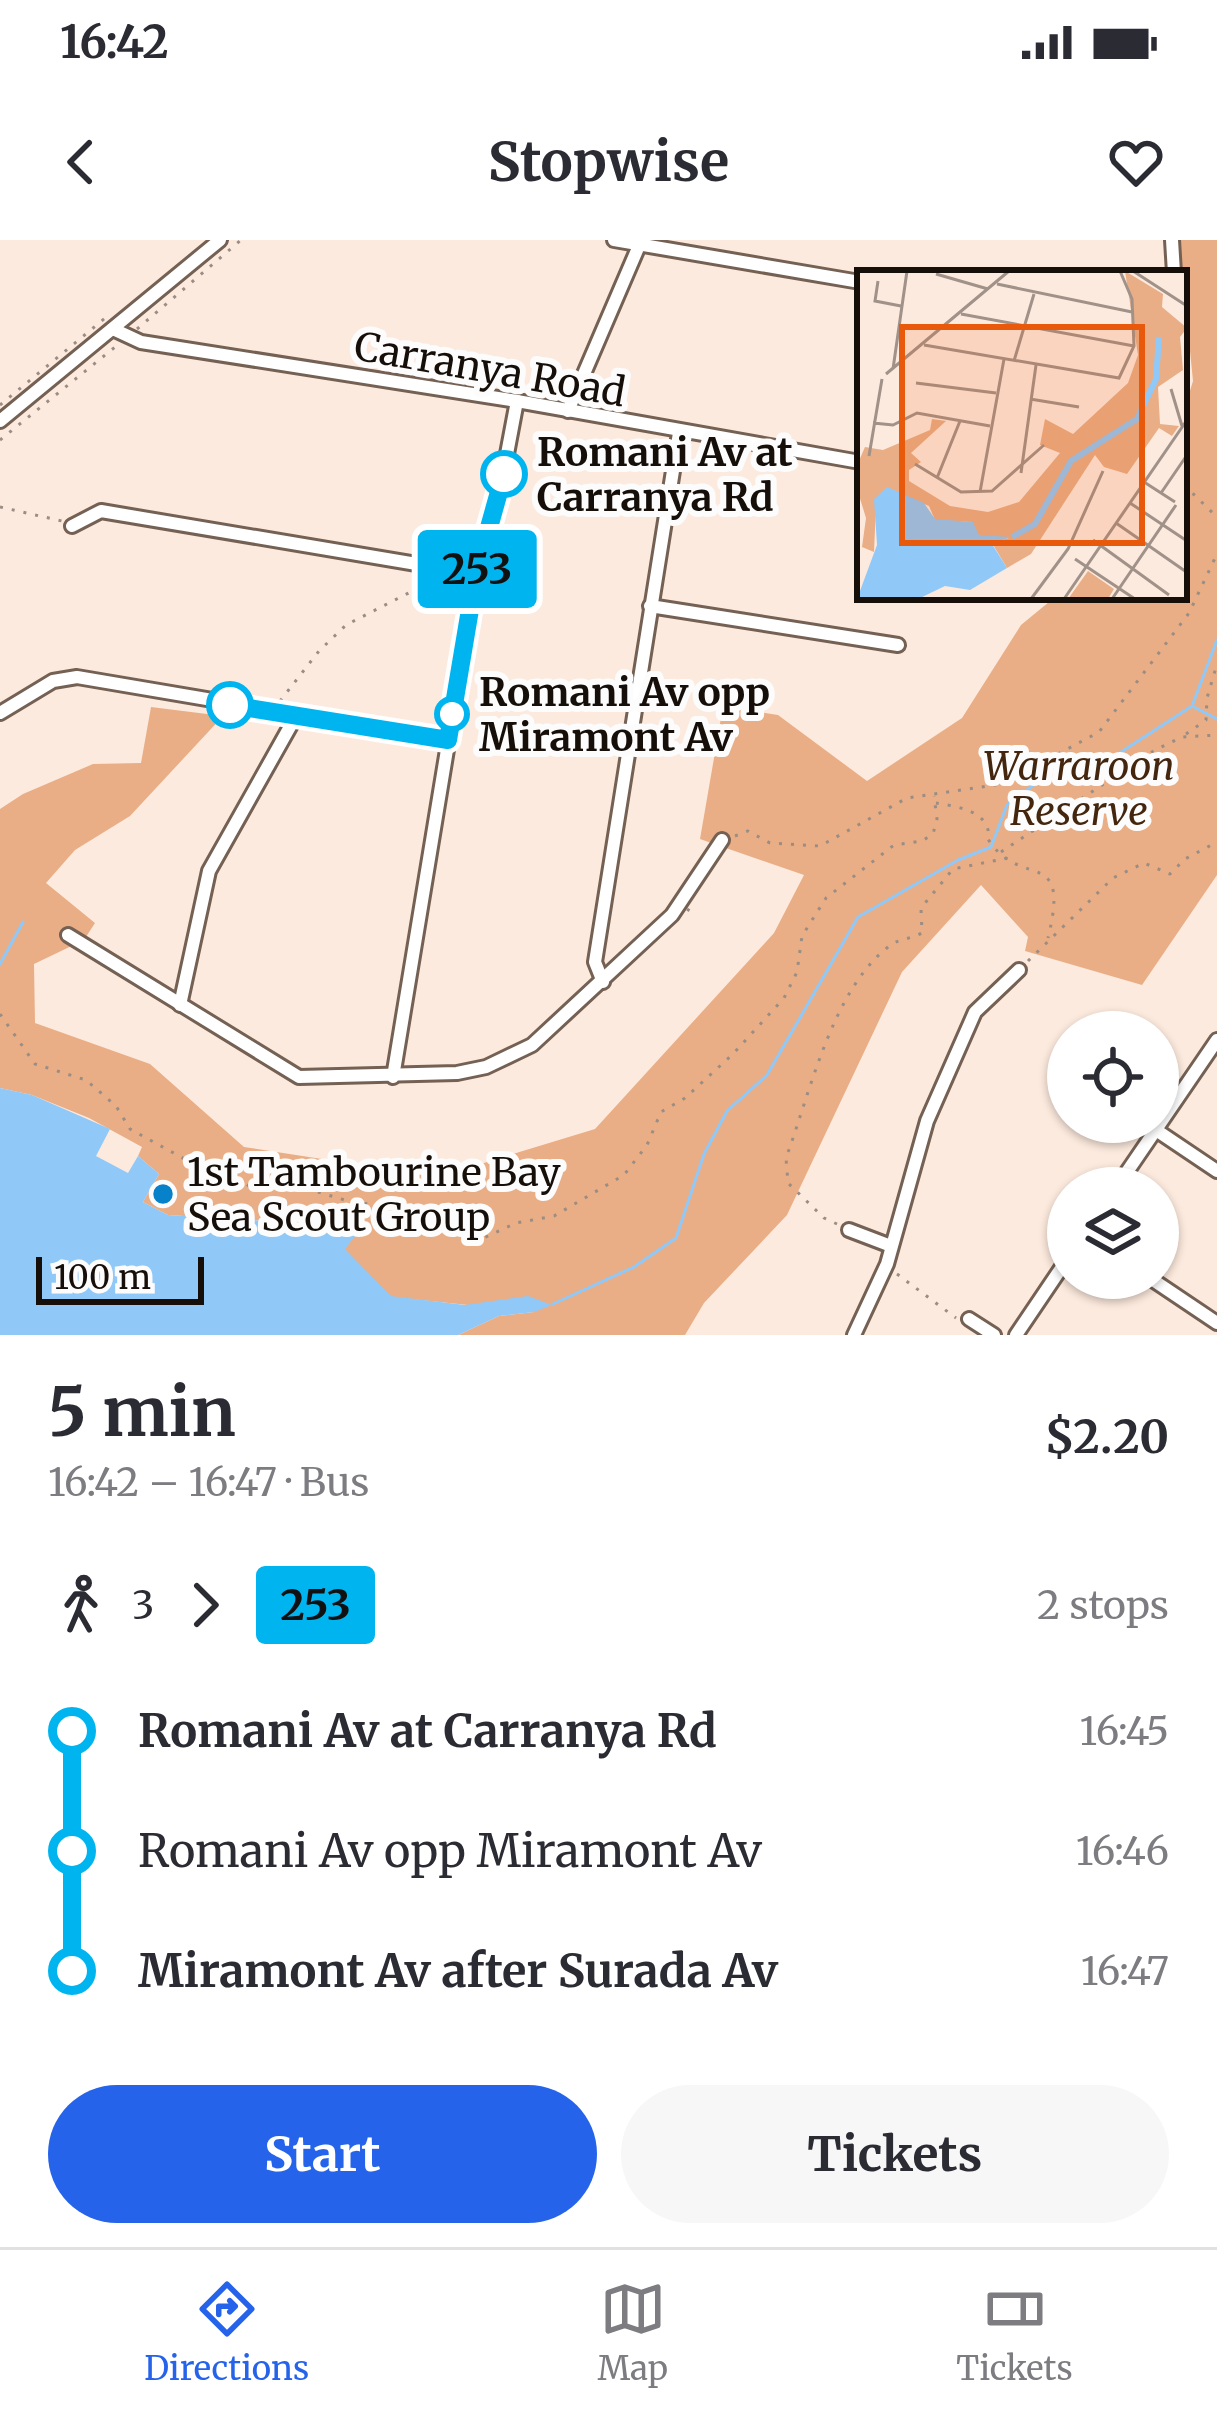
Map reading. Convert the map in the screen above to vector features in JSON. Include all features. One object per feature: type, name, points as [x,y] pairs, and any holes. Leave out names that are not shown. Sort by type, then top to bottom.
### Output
[{"type":"street","points":[[0,421],[220,240]]},
{"type":"street","points":[[614,240],[857,281]]},
{"type":"street","points":[[1172,240],[1174,270]]},
{"type":"street","points":[[568,411],[640,242]]},
{"type":"street","name":"Carranya Road","points":[[113,329],[141,342],[517,401],[857,462]]},
{"type":"street","points":[[394,1077],[476,574],[500,491],[517,401]]},
{"type":"street","points":[[598,986],[595,962],[679,433]]},
{"type":"street","points":[[72,526],[101,511],[476,574]]},
{"type":"street","points":[[650,606],[898,645]]},
{"type":"street","points":[[0,713],[53,681],[77,677],[448,740]]},
{"type":"street","points":[[180,1005],[208,871],[296,716]]},
{"type":"street","points":[[68,935],[298,1076],[394,1077],[470,1071],[517,1054],[598,986],[681,904],[722,840]]},
{"type":"street","points":[[854,1335],[886,1265],[927,1121],[975,1012],[1019,970]]},
{"type":"street","points":[[1179,1096],[1217,1040]]},
{"type":"street","points":[[1175,1143],[1217,1171]]},
{"type":"street","points":[[849,1230],[891,1246]]},
{"type":"street","points":[[1016,1335],[1047,1289]]},
{"type":"street","points":[[1179,1297],[1217,1323]]},
{"type":"street","points":[[968,1323],[994,1335]]},
{"type":"path","points":[[1187,488],[1217,517]]},
{"type":"path","points":[[0,507],[72,526]]},
{"type":"path","points":[[934,799],[946,790],[1002,784],[1099,732],[1189,613],[1217,554]]},
{"type":"path","points":[[272,712],[319,650],[346,625],[428,583],[436,567]]},
{"type":"path","points":[[1000,852],[1206,720],[1217,664]]},
{"type":"path","points":[[1182,737],[1217,736]]},
{"type":"path","points":[[722,840],[748,831],[770,843],[820,846],[907,798],[934,799],[975,814],[987,824],[990,843],[1008,858],[1036,869],[1050,883],[1057,902],[1047,940]]},
{"type":"path","points":[[0,1014],[35,1064],[86,1080],[116,1106],[130,1129],[190,1162],[207,1163],[249,1186],[304,1188],[355,1203],[418,1206],[445,1229],[478,1240],[516,1223],[554,1216],[624,1174],[647,1145],[661,1112],[685,1098],[733,1054],[784,998],[797,972],[802,936],[826,898],[894,845],[928,838],[937,819],[934,799]]},
{"type":"path","points":[[1019,970],[1113,878],[1144,863],[1170,874],[1185,859],[1217,842]]},
{"type":"path","points":[[849,1230],[824,1218],[788,1184],[786,1158],[838,1016],[865,969],[892,943],[922,933],[922,908],[953,869],[1008,858]]},
{"type":"path","points":[[886,1265],[968,1323]]},
{"type":"green space","name":"Warraroon Reserve","points":[[1179,240],[1217,240],[1217,875],[1142,985],[1025,951],[1028,937],[981,885],[902,972],[787,1215],[704,1303],[685,1335],[458,1335],[499,1316],[534,1312],[383,1296],[344,1249],[361,1227],[168,1215],[143,1202],[159,1174],[138,1156],[142,1147],[89,1118],[0,1088],[0,809],[93,764],[141,763],[151,707],[223,716],[130,816],[75,850],[46,883],[95,923],[84,940],[34,964],[35,1023],[150,1064],[244,1147],[438,1177],[595,1129],[774,933],[804,875],[700,839],[723,706],[778,715],[867,781],[962,718],[1021,625],[1051,600],[1187,600],[1187,400],[1193,381],[1187,270],[1182,270]]},
{"type":"water","points":[[0,1088],[32,1095],[110,1129],[96,1156],[128,1173],[138,1156],[159,1174],[143,1202],[168,1215],[362,1227],[345,1249],[391,1296],[465,1305],[528,1296],[552,1305],[499,1316],[458,1335],[0,1335]]},
{"type":"waterway","points":[[553,1304],[634,1267],[676,1238],[704,1154],[727,1111],[767,1075],[858,917],[958,860],[991,847],[1007,805],[1039,781],[1087,774],[1192,706],[1217,640]]},
{"type":"waterway","points":[[1192,706],[1217,719]]},
{"type":"waterway","points":[[0,964],[23,922]]},
{"type":"bus line","name":"253","points":[[230,705],[448,740],[476,574],[504,474]]},
{"type":"place","name":"Romani Av at Carranya Rd","points":[[504,474]]},
{"type":"place","name":"Romani Av opp Miramont Av","points":[[452,714]]},
{"type":"place","name":"1st Tambourine Bay Sea Scout Group","points":[[163,1194]]}]
